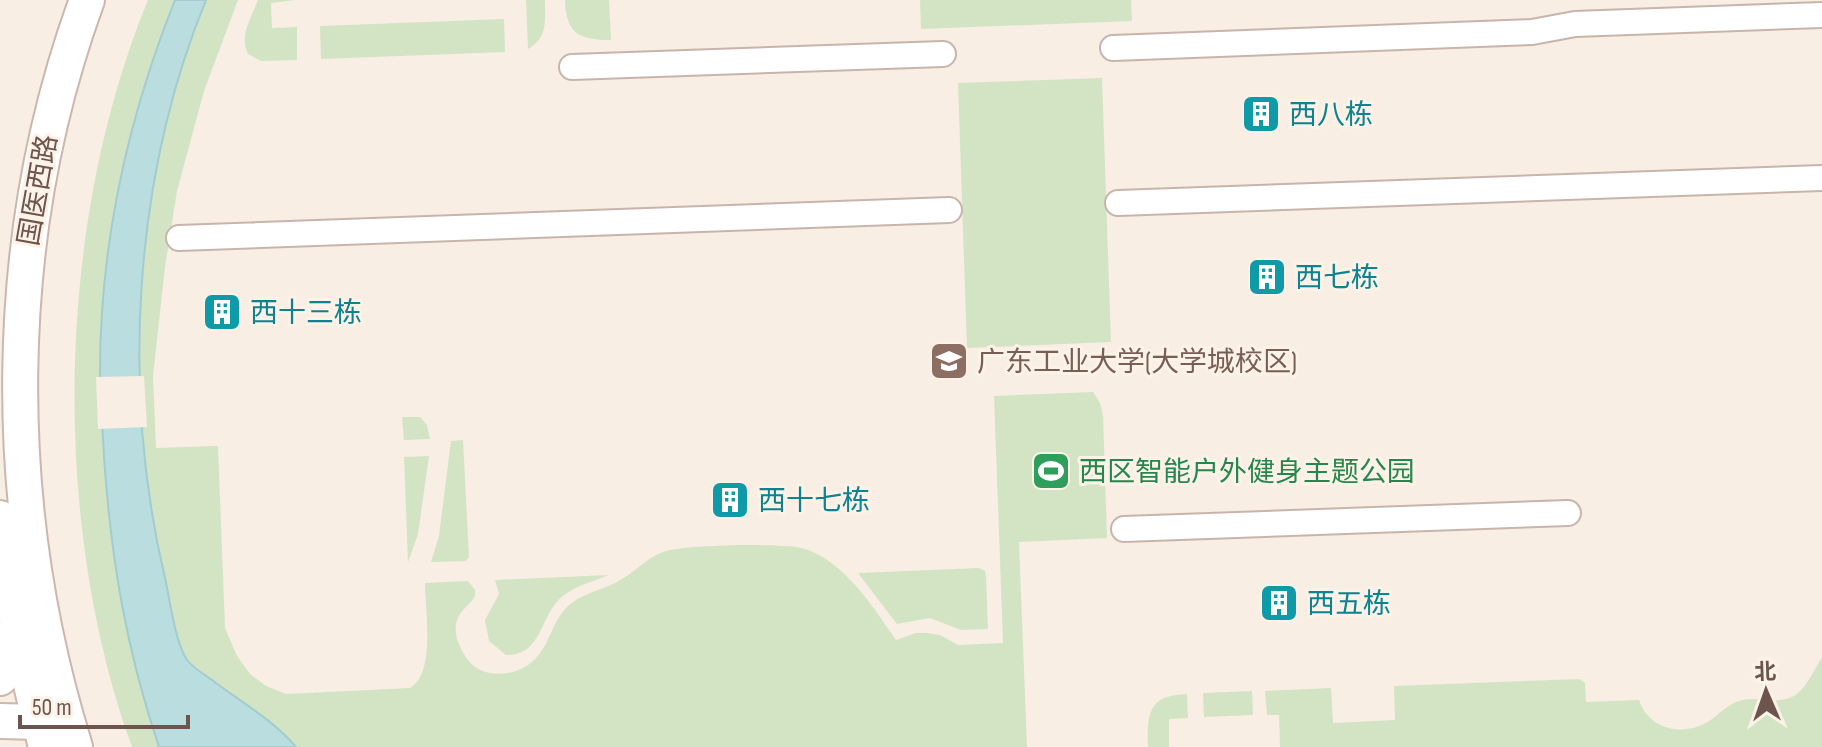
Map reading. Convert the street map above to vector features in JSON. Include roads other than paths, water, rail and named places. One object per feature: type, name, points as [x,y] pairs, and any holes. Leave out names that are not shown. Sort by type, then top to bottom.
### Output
[{"type":"main road","name":"国医西路","points":[[0,284],[15,172],[43,61],[64,0]]},
{"type":"main road","name":"国医西路","points":[[58,737],[25,515],[20,309],[38,168],[87,0]]},
{"type":"main road","points":[[0,518],[16,616],[58,737]]},
{"type":"main road","points":[[0,678],[11,657],[16,616]]},
{"type":"main road","points":[[0,721],[58,737]]},
{"type":"street","points":[[1113,48],[1532,32],[1575,24],[1822,15]]},
{"type":"street","points":[[572,67],[943,54]]},
{"type":"street","points":[[1118,203],[1822,178]]},
{"type":"street","points":[[179,238],[949,210]]},
{"type":"street","points":[[1124,529],[1568,513]]},
{"type":"water","points":[[175,0],[206,0],[181,68],[149,212],[139,360],[151,507],[173,620],[187,660],[268,721],[296,747],[159,747],[137,675],[116,568],[100,393],[105,277],[111,230],[131,136],[143,90]]},
{"type":"place","name":"西八栋","points":[[1261,114]]},
{"type":"place","name":"西七栋","points":[[1267,277]]},
{"type":"place","name":"西十三栋","points":[[222,312]]},
{"type":"place","name":"广东工业大学(大学城校区)","points":[[949,361]]},
{"type":"place","name":"西区智能户外健身主题公园","points":[[1051,471]]},
{"type":"place","name":"西十七栋","points":[[730,500]]},
{"type":"place","name":"西五栋","points":[[1279,603]]}]
